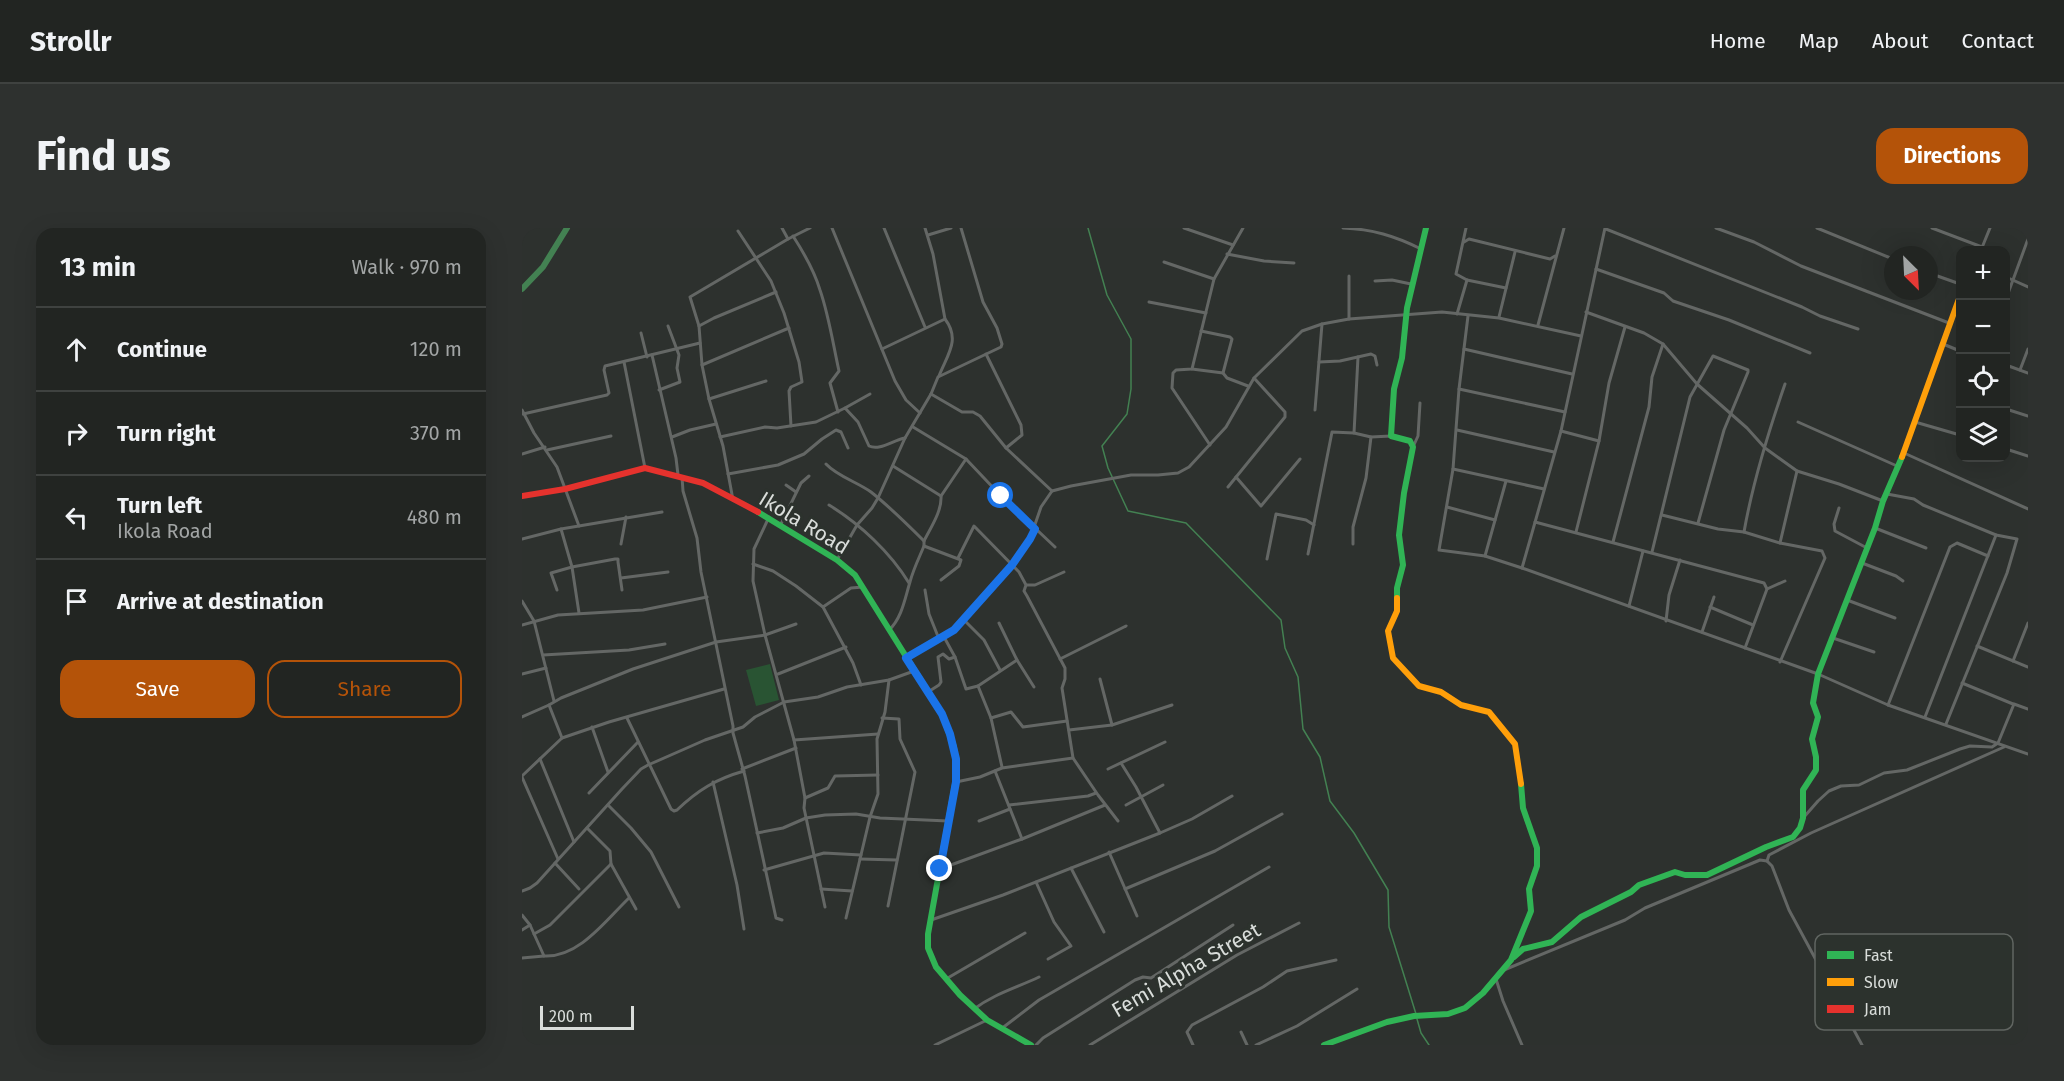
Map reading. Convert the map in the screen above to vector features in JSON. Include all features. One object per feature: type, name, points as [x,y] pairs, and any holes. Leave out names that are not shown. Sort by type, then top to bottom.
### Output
[{"type":"street","points":[[782,228],[788,239]]},
{"type":"street","points":[[734,501],[709,399],[702,365],[699,326],[690,299],[691,295],[810,228]]},
{"type":"street","points":[[832,228],[881,349],[906,400],[920,413]]},
{"type":"street","points":[[884,228],[925,327]]},
{"type":"street","points":[[837,560],[856,525],[878,498],[905,438],[931,394],[952,346],[950,327],[945,319],[926,228]]},
{"type":"street","points":[[928,235],[951,228]]},
{"type":"street","points":[[938,377],[1001,347],[1002,342],[983,302],[961,228]]},
{"type":"street","points":[[1184,228],[1233,245]]},
{"type":"street","points":[[1192,369],[1214,279],[1242,228]]},
{"type":"street","points":[[1343,228],[1367,228],[1421,249]]},
{"type":"street","points":[[1391,436],[1395,389],[1402,358],[1405,312],[1426,228]]},
{"type":"street","points":[[1466,228],[1456,272],[1458,276],[1506,288]]},
{"type":"street","points":[[1538,326],[1564,228]]},
{"type":"street","points":[[1522,568],[1561,431],[1605,228],[1820,316],[1858,329]]},
{"type":"street","points":[[1716,228],[1723,229],[1801,266],[1949,324]]},
{"type":"street","points":[[1817,228],[1884,255]]},
{"type":"street","points":[[1932,228],[1974,246]]},
{"type":"street","points":[[1982,246],[1990,228]]},
{"type":"street","points":[[738,231],[776,292],[803,379],[802,382],[790,387],[791,426]]},
{"type":"street","points":[[1466,234],[1469,240]]},
{"type":"street","points":[[794,236],[810,263],[827,316],[839,371],[830,382],[838,412]]},
{"type":"street","points":[[2010,286],[2028,238]]},
{"type":"street","points":[[1464,242],[1469,240],[1550,259],[1555,264]]},
{"type":"street","points":[[1499,318],[1515,252]]},
{"type":"street","points":[[1227,254],[1264,261],[1294,262]]},
{"type":"street","points":[[1550,259],[1557,255]]},
{"type":"street","points":[[1164,262],[1214,279]]},
{"type":"street","points":[[1596,269],[1664,293],[1673,301],[1729,320],[1810,353]]},
{"type":"street","points":[[1349,276],[1349,319]]},
{"type":"street","points":[[1938,276],[1956,283]]},
{"type":"street","points":[[1376,281],[1392,280],[1411,284]]},
{"type":"street","points":[[1457,314],[1467,280]]},
{"type":"street","points":[[2012,280],[2028,287]]},
{"type":"street","points":[[699,326],[776,292]]},
{"type":"street","points":[[1324,1045],[1387,1022],[1414,1016],[1448,1014],[1465,1008],[1483,993],[1523,949],[1552,942],[1581,917],[1631,892],[1639,885],[1675,872],[1685,875],[1707,875],[1793,837],[1800,828],[1803,818],[1803,790],[1816,770],[1812,739],[1818,717],[1813,703],[1818,674],[1875,528],[1882,501],[1887,494],[1915,422],[1958,300]]},
{"type":"street","points":[[1149,302],[1206,313]]},
{"type":"street","points":[[906,658],[941,638],[964,620],[1012,565],[1030,539],[1041,507],[1052,491],[1131,476],[1178,473],[1189,467],[1234,416],[1254,378],[1302,331],[1322,324],[1349,319],[1405,312],[1442,312],[1499,318],[1581,336]]},
{"type":"street","points":[[1586,312],[1644,333],[1663,344],[1697,384],[1767,450],[1797,471],[1882,501]]},
{"type":"street","points":[[1468,316],[1459,389],[1453,469],[1438,549],[1485,556],[1522,568],[1818,674],[1888,705],[2028,754]]},
{"type":"street","points":[[881,349],[945,319]]},
{"type":"street","points":[[1315,410],[1322,324]]},
{"type":"street","points":[[659,390],[680,382],[677,368],[679,355],[668,326]]},
{"type":"street","points":[[1575,532],[1599,441],[1609,383],[1625,327]]},
{"type":"street","points":[[702,365],[789,328]]},
{"type":"street","points":[[1201,331],[1232,339],[1223,372],[1227,378],[1248,386]]},
{"type":"street","points":[[641,333],[650,356],[672,437],[683,491],[697,538],[701,572],[734,730],[734,741],[743,770],[776,918],[782,920]]},
{"type":"street","points":[[579,526],[557,467],[522,411],[607,395],[609,393],[604,367],[700,343]]},
{"type":"street","points":[[1613,542],[1649,407],[1652,377],[1663,344]]},
{"type":"street","points":[[1943,344],[1956,349]]},
{"type":"street","points":[[1464,349],[1572,374]]},
{"type":"street","points":[[2019,370],[2028,349]]},
{"type":"street","points":[[986,354],[1021,425],[1022,435],[1006,448]]},
{"type":"street","points":[[1319,362],[1373,355],[1377,364]]},
{"type":"street","points":[[1652,552],[1690,397],[1713,356],[1748,370],[1744,385],[1730,413],[1698,523]]},
{"type":"street","points":[[1354,433],[1358,357]]},
{"type":"street","points":[[624,362],[645,468]]},
{"type":"street","points":[[2010,367],[2028,373]]},
{"type":"street","points":[[1210,445],[1172,388],[1174,371],[1192,369],[1223,372]]},
{"type":"street","points":[[1227,487],[1286,414],[1254,378]]},
{"type":"street","points":[[709,399],[766,381]]},
{"type":"street","points":[[1744,532],[1763,445],[1785,384]]},
{"type":"street","points":[[1459,389],[1565,412]]},
{"type":"street","points":[[720,437],[765,427],[816,422],[870,394]]},
{"type":"street","points":[[931,394],[962,412],[977,413],[1006,448],[1052,491]]},
{"type":"street","points":[[1420,403],[1418,436],[1413,447],[1404,493],[1399,535],[1402,565],[1397,588],[1397,611],[1388,637],[1393,658],[1419,686],[1441,692],[1461,705],[1490,712],[1517,748],[1523,797],[1522,808],[1536,843],[1537,866],[1529,889],[1531,911],[1511,960]]},
{"type":"street","points":[[845,408],[858,422],[868,446],[878,448],[897,439],[905,438]]},
{"type":"street","points":[[2010,410],[2028,416]]},
{"type":"street","points":[[1798,422],[1897,466]]},
{"type":"street","points":[[1915,422],[1956,434]]},
{"type":"street","points":[[672,437],[716,424]]},
{"type":"street","points":[[912,427],[966,459],[1055,547]]},
{"type":"street","points":[[1456,429],[1554,452]]},
{"type":"street","points":[[728,474],[778,465],[804,454],[836,430],[841,432],[848,448]]},
{"type":"street","points":[[1561,431],[1599,441]]},
{"type":"street","points":[[1308,554],[1332,432],[1354,433],[1371,437],[1391,436],[1410,441],[1413,447]]},
{"type":"street","points":[[522,454],[611,436]]},
{"type":"street","points":[[1353,544],[1353,527],[1366,478],[1371,437]]},
{"type":"street","points":[[2010,450],[2028,456]]},
{"type":"street","points":[[1902,453],[2028,509]]},
{"type":"street","points":[[890,630],[904,603],[909,583],[941,496],[966,459]]},
{"type":"street","points":[[1236,477],[1261,506],[1300,459]]},
{"type":"street","points":[[826,464],[878,498],[910,525],[924,541]]},
{"type":"street","points":[[893,466],[941,496]]},
{"type":"street","name":"Ikola Road","points":[[522,496],[566,489],[645,468],[680,476],[704,483],[780,524],[837,560],[855,575],[942,714],[956,759],[956,782],[928,934],[928,948],[936,967],[974,1009],[987,1020],[1030,1045]]},
{"type":"street","points":[[1453,469],[1544,489]]},
{"type":"street","points":[[1780,543],[1797,471]]},
{"type":"street","points":[[780,524],[801,483],[809,476]]},
{"type":"street","points":[[1485,556],[1506,481]]},
{"type":"street","points":[[786,485],[796,492]]},
{"type":"street","points":[[1887,494],[1914,499],[1923,505],[1996,535],[2017,539],[2018,542],[1946,724]]},
{"type":"street","points":[[828,505],[847,516],[886,553],[909,583]]},
{"type":"street","points":[[1447,507],[1495,520]]},
{"type":"street","points":[[1839,508],[1834,524],[1836,531],[1867,549]]},
{"type":"street","points":[[522,539],[561,529],[662,512]]},
{"type":"street","points":[[1267,560],[1276,514],[1306,520],[1314,525]]},
{"type":"street","points":[[1662,514],[1718,529],[1744,532],[1780,543],[1822,550],[1825,558],[1780,662]]},
{"type":"street","points":[[621,544],[626,517]]},
{"type":"street","points":[[769,518],[756,542],[753,581],[765,635],[795,740],[805,798],[803,802],[825,907]]},
{"type":"street","points":[[1534,522],[1764,583],[1767,589]]},
{"type":"street","points":[[958,558],[974,526],[1012,565],[1026,585]]},
{"type":"street","points":[[1875,528],[1926,548]]},
{"type":"street","points":[[561,529],[572,567],[579,613]]},
{"type":"street","points":[[1925,717],[1996,535]]},
{"type":"street","points":[[1888,705],[1950,547],[1957,543],[1988,556]]},
{"type":"street","points":[[924,546],[961,560],[959,566],[941,580]]},
{"type":"street","points":[[1628,605],[1643,550]]},
{"type":"street","points":[[557,590],[551,574],[572,567],[618,559],[622,590]]},
{"type":"street","points":[[1666,621],[1670,595],[1680,560]]},
{"type":"street","points":[[1862,563],[1896,576],[1903,582]]},
{"type":"street","points":[[753,564],[773,571],[823,607],[846,647],[861,685]]},
{"type":"street","points":[[621,578],[668,572]]},
{"type":"street","points":[[1026,585],[1035,585],[1064,572]]},
{"type":"street","points":[[1745,648],[1767,589],[1785,580]]},
{"type":"street","points":[[1026,585],[1024,591],[1066,674],[1062,687],[1073,758],[1118,821]]},
{"type":"street","points":[[823,607],[851,588],[864,587]]},
{"type":"street","points":[[925,590],[929,614],[941,638],[955,657],[966,689],[978,686],[1017,660]]},
{"type":"street","points":[[522,625],[558,615],[643,610],[707,597]]},
{"type":"street","points":[[1702,632],[1714,597]]},
{"type":"street","points":[[1847,600],[1895,618]]},
{"type":"street","points":[[522,601],[534,621],[554,701]]},
{"type":"street","points":[[1710,608],[1753,625]]},
{"type":"street","points":[[964,620],[984,640],[1000,670]]},
{"type":"street","points":[[999,623],[1017,660],[1034,687]]},
{"type":"street","points":[[2013,661],[2028,623]]},
{"type":"street","points":[[522,717],[554,701],[633,669],[716,642],[765,635],[796,624]]},
{"type":"street","points":[[1060,659],[1126,626]]},
{"type":"street","points":[[1832,637],[1874,652]]},
{"type":"street","points":[[543,655],[629,650],[665,644]]},
{"type":"street","points":[[1977,646],[2028,667]]},
{"type":"street","points":[[777,674],[846,647]]},
{"type":"street","points":[[928,692],[941,682],[938,657],[943,654],[949,659],[955,657]]},
{"type":"street","points":[[522,674],[546,668]]},
{"type":"street","points":[[522,891],[537,883],[641,769],[648,765],[705,740],[743,727],[755,717],[784,702],[818,697],[889,680],[914,671]]},
{"type":"street","points":[[846,918],[870,817],[878,794],[876,747],[889,680]]},
{"type":"street","points":[[1100,680],[1112,725]]},
{"type":"street","points":[[1962,683],[2028,709]]},
{"type":"street","points":[[978,686],[991,718],[1002,768]]},
{"type":"street","points":[[558,859],[522,776],[562,738],[592,727],[724,689]]},
{"type":"street","points":[[1803,818],[1823,796],[1840,786],[1859,785],[1884,773],[1907,770],[1960,748],[1992,747],[1998,743],[2014,704]]},
{"type":"street","points":[[549,705],[562,738]]},
{"type":"street","points":[[1069,730],[1112,725],[1172,705]]},
{"type":"street","points":[[991,718],[1011,712],[1023,727],[1067,721]]},
{"type":"street","points":[[627,718],[648,765],[674,811],[695,793],[713,782],[796,748]]},
{"type":"street","points":[[882,718],[899,719],[900,738],[915,772],[888,906]]},
{"type":"street","points":[[592,727],[608,772]]},
{"type":"street","points":[[795,740],[878,734]]},
{"type":"street","points":[[589,793],[638,742]]},
{"type":"street","points":[[1108,770],[1165,742]]},
{"type":"street","points":[[1767,861],[1769,855],[1811,833],[2006,746]]},
{"type":"street","points":[[956,782],[974,779],[1002,768],[1073,758]]},
{"type":"street","points":[[540,759],[574,842]]},
{"type":"street","points":[[1121,763],[1160,833]]},
{"type":"street","points":[[995,771],[1022,839]]},
{"type":"street","points":[[805,798],[828,788],[835,776],[878,775]]},
{"type":"street","points":[[713,782],[737,885],[744,929]]},
{"type":"street","points":[[1126,805],[1163,785]]},
{"type":"street","points":[[979,821],[1009,807],[1096,793]]},
{"type":"street","points":[[931,920],[1160,833],[1232,796]]},
{"type":"street","points":[[608,805],[632,828],[651,852],[678,906]]},
{"type":"street","points":[[940,869],[1105,805]]},
{"type":"street","points":[[757,833],[783,828],[806,818],[825,815],[856,814],[948,822]]},
{"type":"street","points":[[1125,890],[1215,851],[1282,814]]},
{"type":"street","points":[[587,828],[610,851],[611,864],[636,909]]},
{"type":"street","points":[[764,870],[813,856],[837,852],[897,860]]},
{"type":"street","points":[[1109,852],[1137,916]]},
{"type":"street","points":[[1498,975],[1625,920],[1645,908],[1760,861],[1767,861],[1772,866],[1789,910],[1815,958]]},
{"type":"street","points":[[555,863],[579,889]]},
{"type":"street","points":[[534,934],[550,924],[611,864]]},
{"type":"street","points":[[1001,1029],[1039,1000],[1269,867]]},
{"type":"street","points":[[1071,868],[1104,932]]},
{"type":"street","points":[[1036,882],[1054,922],[1071,946],[1048,959]]},
{"type":"street","points":[[821,888],[852,891]]},
{"type":"street","points":[[522,958],[565,952],[584,941],[629,898]]},
{"type":"street","points":[[522,915],[530,925],[544,956]]},
{"type":"street","name":"Femi Alpha Street","points":[[1090,1045],[1237,955],[1299,923]]},
{"type":"street","points":[[522,930],[530,925]]},
{"type":"street","points":[[1036,1045],[1127,986],[1143,977],[1151,978],[1233,925]]},
{"type":"street","points":[[946,979],[1025,933]]},
{"type":"street","points":[[1192,1045],[1187,1032],[1192,1025],[1287,971],[1336,960]]},
{"type":"street","points":[[1498,975],[1503,1002],[1522,1045]]},
{"type":"street","points":[[974,1009],[988,998],[1039,977]]},
{"type":"street","points":[[1256,1045],[1297,1026],[1357,988]]},
{"type":"street","points":[[935,1045],[987,1020]]},
{"type":"street","points":[[1854,1030],[1862,1045]]},
{"type":"street","points":[[1240,1032],[1247,1045]]},
{"type":"green space","points":[[770,664],[779,700],[756,706],[746,670]]},
{"type":"waterway","points":[[522,289],[543,267],[567,228]]},
{"type":"waterway","points":[[1088,228],[1107,295],[1131,339],[1131,389],[1127,414],[1102,446],[1108,468],[1128,511],[1186,523],[1281,620],[1285,648],[1298,677],[1303,729],[1320,757],[1330,801],[1354,833],[1388,890],[1389,927],[1416,1014]]},
{"type":"waterway","points":[[1417,1019],[1421,1033],[1429,1045]]},
{"type":"traffic: fast","points":[[1397,598],[1403,565],[1399,535],[1413,447],[1410,441],[1391,436],[1394,389],[1402,358],[1407,308],[1426,228]]},
{"type":"traffic: fast","points":[[1514,957],[1523,949],[1552,942],[1581,917],[1631,892],[1639,885],[1675,872],[1685,875],[1707,875],[1793,837],[1800,828],[1803,818],[1803,790],[1816,770],[1812,739],[1818,717],[1813,703],[1818,674],[1875,528],[1883,501],[1902,457]]},
{"type":"traffic: fast","points":[[758,512],[837,560],[855,575],[942,714],[954,747],[957,773],[928,934],[928,948],[936,967],[960,995],[987,1020],[1031,1045]]},
{"type":"traffic: fast","points":[[1324,1045],[1387,1022],[1414,1016],[1448,1014],[1465,1008],[1483,993],[1511,960],[1531,911],[1529,889],[1537,866],[1537,848],[1523,808],[1521,784]]},
{"type":"traffic: slow","points":[[1902,457],[1959,300]]},
{"type":"traffic: slow","points":[[1397,598],[1397,611],[1388,631],[1393,658],[1419,686],[1441,692],[1461,705],[1489,712],[1515,744],[1521,784]]},
{"type":"traffic: jam","points":[[522,496],[565,489],[645,468],[703,483],[758,512]]},
{"type":"route","points":[[940,869],[956,782],[956,759],[942,714],[906,658],[954,630],[1012,565],[1030,539],[1035,529],[1001,496]]}]
